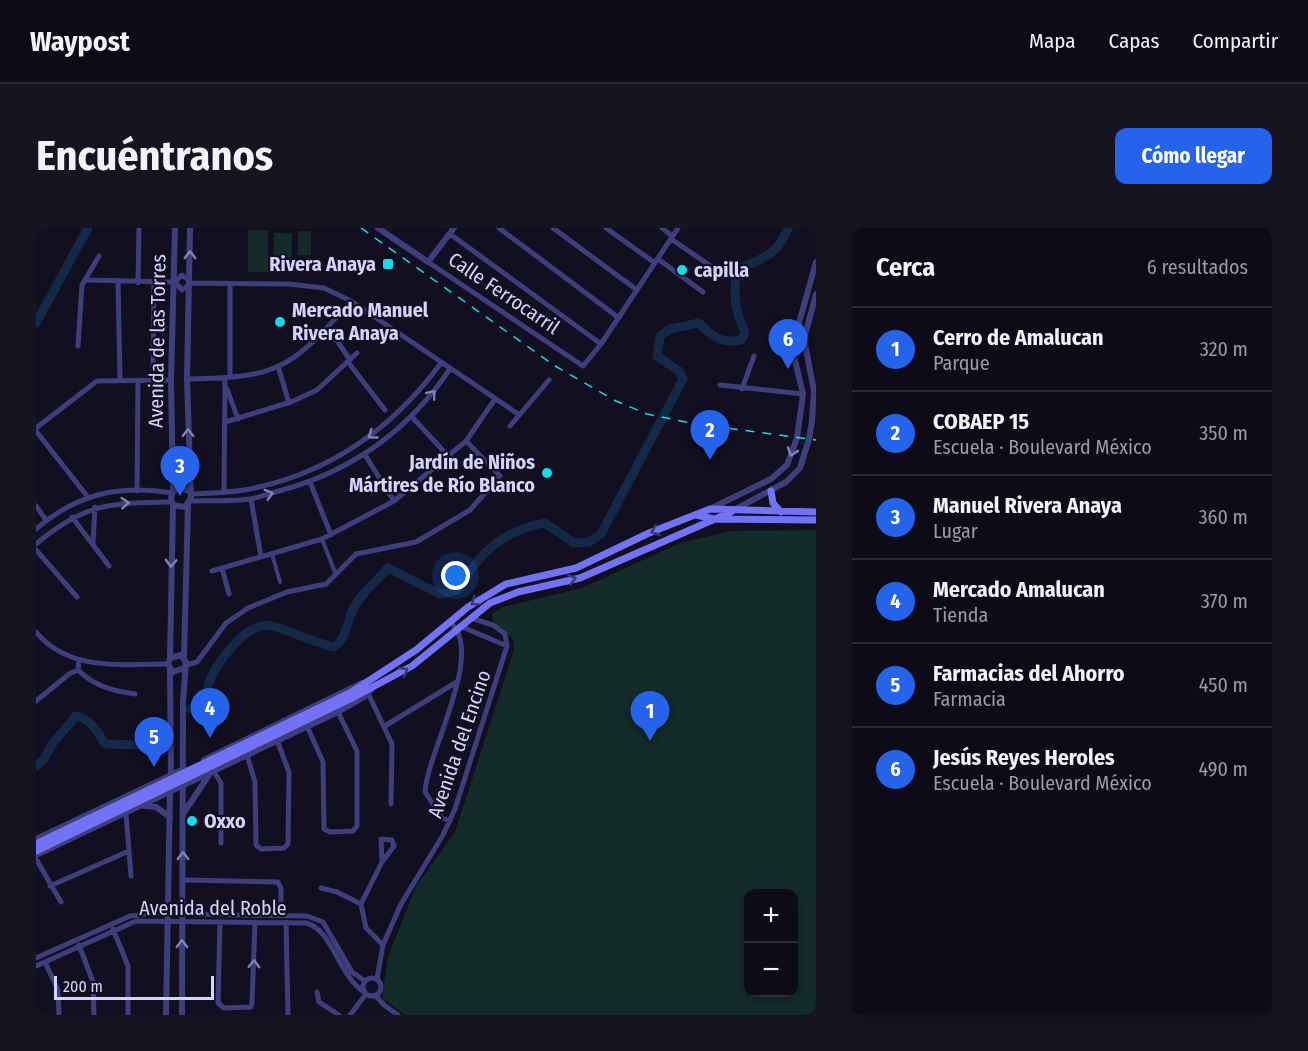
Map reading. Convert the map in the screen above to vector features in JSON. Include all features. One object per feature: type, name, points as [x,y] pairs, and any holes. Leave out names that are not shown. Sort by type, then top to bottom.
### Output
[{"type":"main road","points":[[771,491],[773,503],[781,512]]},
{"type":"main road","points":[[36,851],[351,696],[366,682],[416,650],[486,594],[506,584],[576,568],[710,509],[816,512]]},
{"type":"main road","points":[[36,842],[351,696],[369,691],[412,666],[469,617],[490,603],[518,592],[580,578],[731,511]]},
{"type":"main road","points":[[696,515],[714,519],[816,519]]},
{"type":"street","points":[[138,228],[138,283]]},
{"type":"street","name":"Avenida de las Torres","points":[[172,503],[171,380],[175,228]]},
{"type":"street","name":"Avenida de las Torres","points":[[185,667],[189,498],[187,379],[190,228]]},
{"type":"street","name":"Calle Ferrocarril","points":[[378,228],[583,366],[601,344]]},
{"type":"street","points":[[499,228],[619,318]]},
{"type":"street","points":[[553,228],[637,290]]},
{"type":"street","points":[[606,228],[704,292]]},
{"type":"street","points":[[662,228],[671,238],[718,271]]},
{"type":"street","points":[[428,262],[452,230],[601,344],[678,228]]},
{"type":"street","points":[[78,346],[82,285],[99,256]]},
{"type":"street","points":[[710,509],[771,479],[787,465],[797,438],[803,394],[794,346],[816,262]]},
{"type":"street","points":[[87,280],[138,283],[175,282],[182,275],[188,277],[190,283],[188,288],[182,290],[175,282]]},
{"type":"street","points":[[118,282],[120,379]]},
{"type":"street","points":[[153,380],[154,283]]},
{"type":"street","points":[[190,283],[289,284],[324,288],[351,301],[518,414]]},
{"type":"street","points":[[224,492],[225,385],[228,377],[230,284]]},
{"type":"street","points":[[731,511],[786,482],[800,468],[809,439],[815,396],[804,339],[816,294]]},
{"type":"street","points":[[187,379],[228,377],[278,366],[292,358],[328,327],[351,301]]},
{"type":"street","points":[[328,327],[349,361],[386,410]]},
{"type":"street","points":[[225,422],[289,403],[317,390],[357,353]]},
{"type":"street","points":[[742,389],[754,356]]},
{"type":"street","points":[[36,544],[72,517],[95,507],[125,502],[172,503],[181,508],[189,498],[261,486],[337,458],[381,429],[398,414],[441,363]]},
{"type":"street","points":[[278,366],[289,403]]},
{"type":"street","points":[[189,498],[251,499],[310,482],[365,455],[412,417],[434,393],[450,369]]},
{"type":"street","points":[[137,491],[138,380]]},
{"type":"street","points":[[87,496],[36,429],[98,381],[171,380]]},
{"type":"street","points":[[510,426],[549,380]]},
{"type":"street","points":[[225,385],[238,419]]},
{"type":"street","points":[[720,385],[815,396]]},
{"type":"street","points":[[803,387],[815,396]]},
{"type":"street","points":[[212,571],[322,539],[394,501],[466,441],[495,399]]},
{"type":"street","points":[[412,417],[449,457]]},
{"type":"street","points":[[170,663],[177,672],[197,662],[226,622],[248,608],[287,592],[326,584],[353,556],[416,542],[470,510],[500,476],[466,441]]},
{"type":"street","points":[[365,455],[394,501]]},
{"type":"street","points":[[310,482],[331,535]]},
{"type":"street","points":[[36,529],[46,520],[87,496],[121,490],[172,492],[181,488],[189,498]]},
{"type":"street","points":[[251,499],[261,557]]},
{"type":"street","points":[[166,1015],[172,702],[170,663],[172,503]]},
{"type":"street","points":[[36,506],[46,520]]},
{"type":"street","points":[[93,543],[95,507]]},
{"type":"street","points":[[72,517],[109,566]]},
{"type":"street","points":[[322,539],[336,576]]},
{"type":"street","points":[[36,550],[77,597]]},
{"type":"street","points":[[272,554],[280,582]]},
{"type":"street","points":[[222,568],[229,594]]},
{"type":"street","points":[[469,617],[494,625],[505,634],[507,646]]},
{"type":"street","points":[[450,622],[507,646]]},
{"type":"street","points":[[450,821],[442,818],[425,792],[463,658],[458,627]]},
{"type":"street","points":[[36,632],[54,649],[79,660],[111,664],[170,663],[177,655],[184,658]]},
{"type":"street","name":"Avenida del Encino","points":[[376,996],[381,986],[377,980],[384,945],[408,889],[450,821],[507,646]]},
{"type":"street","points":[[78,670],[79,660]]},
{"type":"street","points":[[182,1015],[182,787],[185,667]]},
{"type":"street","points":[[78,670],[109,690],[135,694]]},
{"type":"street","points":[[36,701],[69,674],[78,670]]},
{"type":"street","points":[[36,842],[366,682]]},
{"type":"street","points":[[385,726],[456,682]]},
{"type":"street","points":[[61,902],[50,886],[36,857],[338,712],[369,691],[392,744],[391,804]]},
{"type":"street","points":[[438,695],[450,706]]},
{"type":"street","points":[[172,702],[183,702]]},
{"type":"street","points":[[307,726],[323,762],[324,830],[353,831],[357,826],[357,751],[338,712]]},
{"type":"street","points":[[285,720],[291,733]]},
{"type":"street","points":[[247,755],[255,782],[255,842],[258,848],[287,847],[289,772],[277,740]]},
{"type":"street","points":[[197,763],[195,773],[210,774],[221,783],[221,843]]},
{"type":"street","points":[[183,814],[210,774]]},
{"type":"street","points":[[152,784],[159,787],[158,798]]},
{"type":"street","points":[[144,806],[156,807],[170,817]]},
{"type":"street","points":[[126,814],[131,876]]},
{"type":"street","points":[[382,862],[381,839],[395,843],[382,862],[361,904],[366,928],[384,945]]},
{"type":"street","points":[[50,886],[129,851]]},
{"type":"street","points":[[183,880],[278,882],[281,889],[281,915]]},
{"type":"street","points":[[321,888],[337,892],[361,904]]},
{"type":"street","name":"Avenida del Roble","points":[[36,958],[130,916],[176,911],[182,918],[220,922],[306,923],[322,931],[346,976],[365,993]]},
{"type":"street","name":"Avenida del Roble","points":[[36,966],[113,929],[136,921],[307,916],[323,922],[352,972],[365,981]]},
{"type":"street","points":[[220,922],[220,1007],[251,1007],[255,922]]},
{"type":"street","points":[[286,922],[288,1015]]},
{"type":"street","points":[[113,929],[128,966],[128,1015]]},
{"type":"street","points":[[80,945],[92,973],[94,1015]]},
{"type":"street","points":[[45,962],[58,990],[59,1015]]},
{"type":"street","points":[[350,1015],[365,993],[365,981],[377,980]]},
{"type":"street","points":[[317,992],[319,1002],[339,1015]]},
{"type":"street","points":[[365,993],[376,996],[398,1015]]},
{"type":"green space","points":[[248,230],[268,230],[268,272],[248,272]]},
{"type":"green space","points":[[298,231],[311,231],[311,255],[298,255]]},
{"type":"green space","points":[[274,233],[292,233],[291,272],[273,272]]},
{"type":"green space","points":[[816,530],[816,1015],[405,1015],[382,998],[388,957],[416,886],[455,832],[514,650],[513,639],[493,622],[492,614],[503,607],[582,588],[680,543],[730,531]]},
{"type":"waterway","points":[[36,323],[88,228]]},
{"type":"waterway","points":[[190,709],[203,705],[210,681],[221,661],[236,643],[254,629],[272,626],[334,647],[342,639],[358,601],[388,568],[439,594],[458,590],[474,565],[493,546],[504,538],[530,526],[545,523],[574,543],[589,542],[601,534],[683,379],[679,371],[657,356],[660,336],[670,329],[699,323],[718,338],[728,341],[741,340],[745,333],[739,317],[735,293],[739,268],[756,262],[775,250],[788,228]]},
{"type":"waterway","points":[[36,766],[44,759],[52,744],[76,716],[90,723],[105,744],[139,745],[158,726]]},
{"type":"railway","points":[[361,228],[555,366],[616,401],[647,414],[696,424],[816,440]]},
{"type":"place","name":"Rivera Anaya","points":[[388,264]]},
{"type":"place","name":"capilla","points":[[682,270]]},
{"type":"place","name":"Mercado Manuel Rivera Anaya","points":[[280,322]]},
{"type":"place","name":"Jesús Reyes Heroles","points":[[788,369]]},
{"type":"place","name":"COBAEP 15","points":[[710,460]]},
{"type":"place","name":"Jardín de Niños Mártires de Río Blanco","points":[[547,473]]},
{"type":"place","name":"Manuel Rivera Anaya","points":[[180,496]]},
{"type":"place","name":"Mercado Amalucan","points":[[210,738]]},
{"type":"place","name":"Cerro de Amalucan","points":[[650,741]]},
{"type":"place","name":"Farmacias del Ahorro","points":[[154,767]]},
{"type":"place","name":"Oxxo","points":[[192,821]]}]
